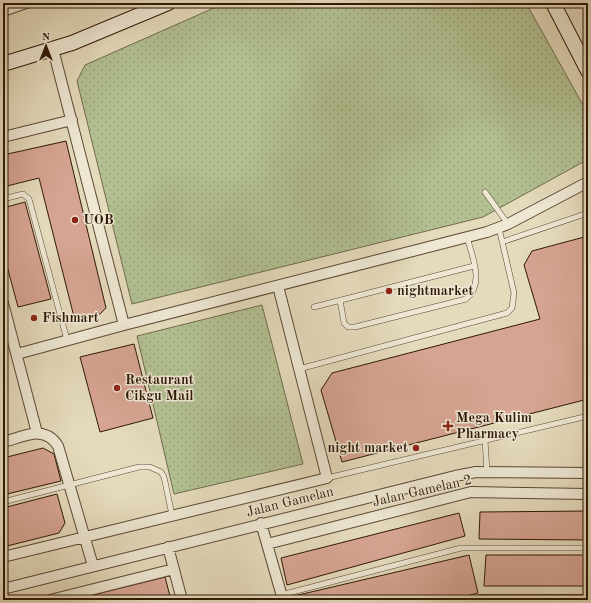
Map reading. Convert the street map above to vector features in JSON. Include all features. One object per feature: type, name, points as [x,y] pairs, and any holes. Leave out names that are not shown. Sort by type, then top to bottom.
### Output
[{"type":"main road","points":[[3,64],[54,49],[100,32],[168,3]]},
{"type":"main road","points":[[553,3],[583,50],[588,71]]},
{"type":"street","points":[[5,8],[26,3]]},
{"type":"street","points":[[54,49],[124,325]]},
{"type":"street","points":[[3,138],[72,120]]},
{"type":"street","points":[[17,354],[499,228],[588,182]]},
{"type":"street","points":[[3,557],[327,478],[278,286]]},
{"type":"street","points":[[3,303],[37,433]]},
{"type":"street","points":[[3,442],[37,433],[46,434],[55,441],[93,566]]},
{"type":"street","name":"Jalan Gamelan","points":[[3,589],[261,523],[455,476],[487,472],[588,473]]},
{"type":"street","name":"Jalan Gamelan 2","points":[[267,544],[471,492],[588,494]]},
{"type":"street","points":[[261,523],[282,597]]},
{"type":"street","points":[[168,547],[182,600]]},
{"type":"street","points":[[50,600],[174,569]]},
{"type":"street","points":[[480,600],[588,600]]},
{"type":"lane","points":[[485,192],[508,224]]},
{"type":"lane","points":[[3,199],[23,194],[29,199],[67,340]]},
{"type":"lane","points":[[502,242],[588,213]]},
{"type":"lane","points":[[299,369],[507,313],[512,308],[514,301],[499,228]]},
{"type":"lane","points":[[340,300],[344,324],[348,327],[355,327],[466,299],[473,294],[476,278],[467,237]]},
{"type":"lane","points":[[314,307],[474,266]]},
{"type":"lane","points":[[327,478],[588,416]]},
{"type":"lane","points":[[485,440],[487,472]]},
{"type":"lane","points":[[3,502],[139,467],[157,469],[164,477],[172,516]]},
{"type":"lane","points":[[282,597],[461,548],[588,548]]},
{"type":"green space","points":[[225,3],[526,3],[588,114],[588,152],[585,161],[483,217],[132,304],[77,81],[85,65]]},
{"type":"green space","points":[[262,305],[303,464],[174,494],[137,336]]},
{"type":"building","points":[[5,35],[6,42],[3,43],[3,36]]},
{"type":"building","points":[[66,141],[106,308],[100,314],[75,321],[39,178],[3,187],[3,155]]},
{"type":"building","points":[[25,202],[51,299],[18,307],[3,251],[3,208]]},
{"type":"building","points":[[588,236],[588,399],[342,462],[321,390],[332,373],[540,319],[524,265],[532,251]]},
{"type":"building","name":"Restaurant Cikgu Mail","points":[[134,344],[153,418],[100,432],[80,357]]},
{"type":"building","points":[[43,448],[54,454],[61,481],[3,495],[3,458]]},
{"type":"building","points":[[57,494],[65,523],[59,533],[3,547],[3,508]]},
{"type":"building","points":[[588,511],[588,540],[479,539],[480,512]]},
{"type":"building","points":[[459,513],[465,536],[287,585],[281,558]]},
{"type":"building","points":[[469,555],[478,593],[451,600],[295,600],[294,596]]},
{"type":"building","points":[[486,555],[588,555],[588,586],[484,586]]},
{"type":"building","points":[[165,577],[171,600],[72,600]]},
{"type":"place","name":"UOB","points":[[75,220]]},
{"type":"place","name":"nightmarket","points":[[389,291]]},
{"type":"place","name":"Fishmart","points":[[34,318]]},
{"type":"place","name":"Restaurant Cikgu Mail","points":[[117,388]]},
{"type":"place","name":"Mega Kulim Pharmacy","points":[[448,426]]},
{"type":"place","name":"night market","points":[[416,448]]}]
